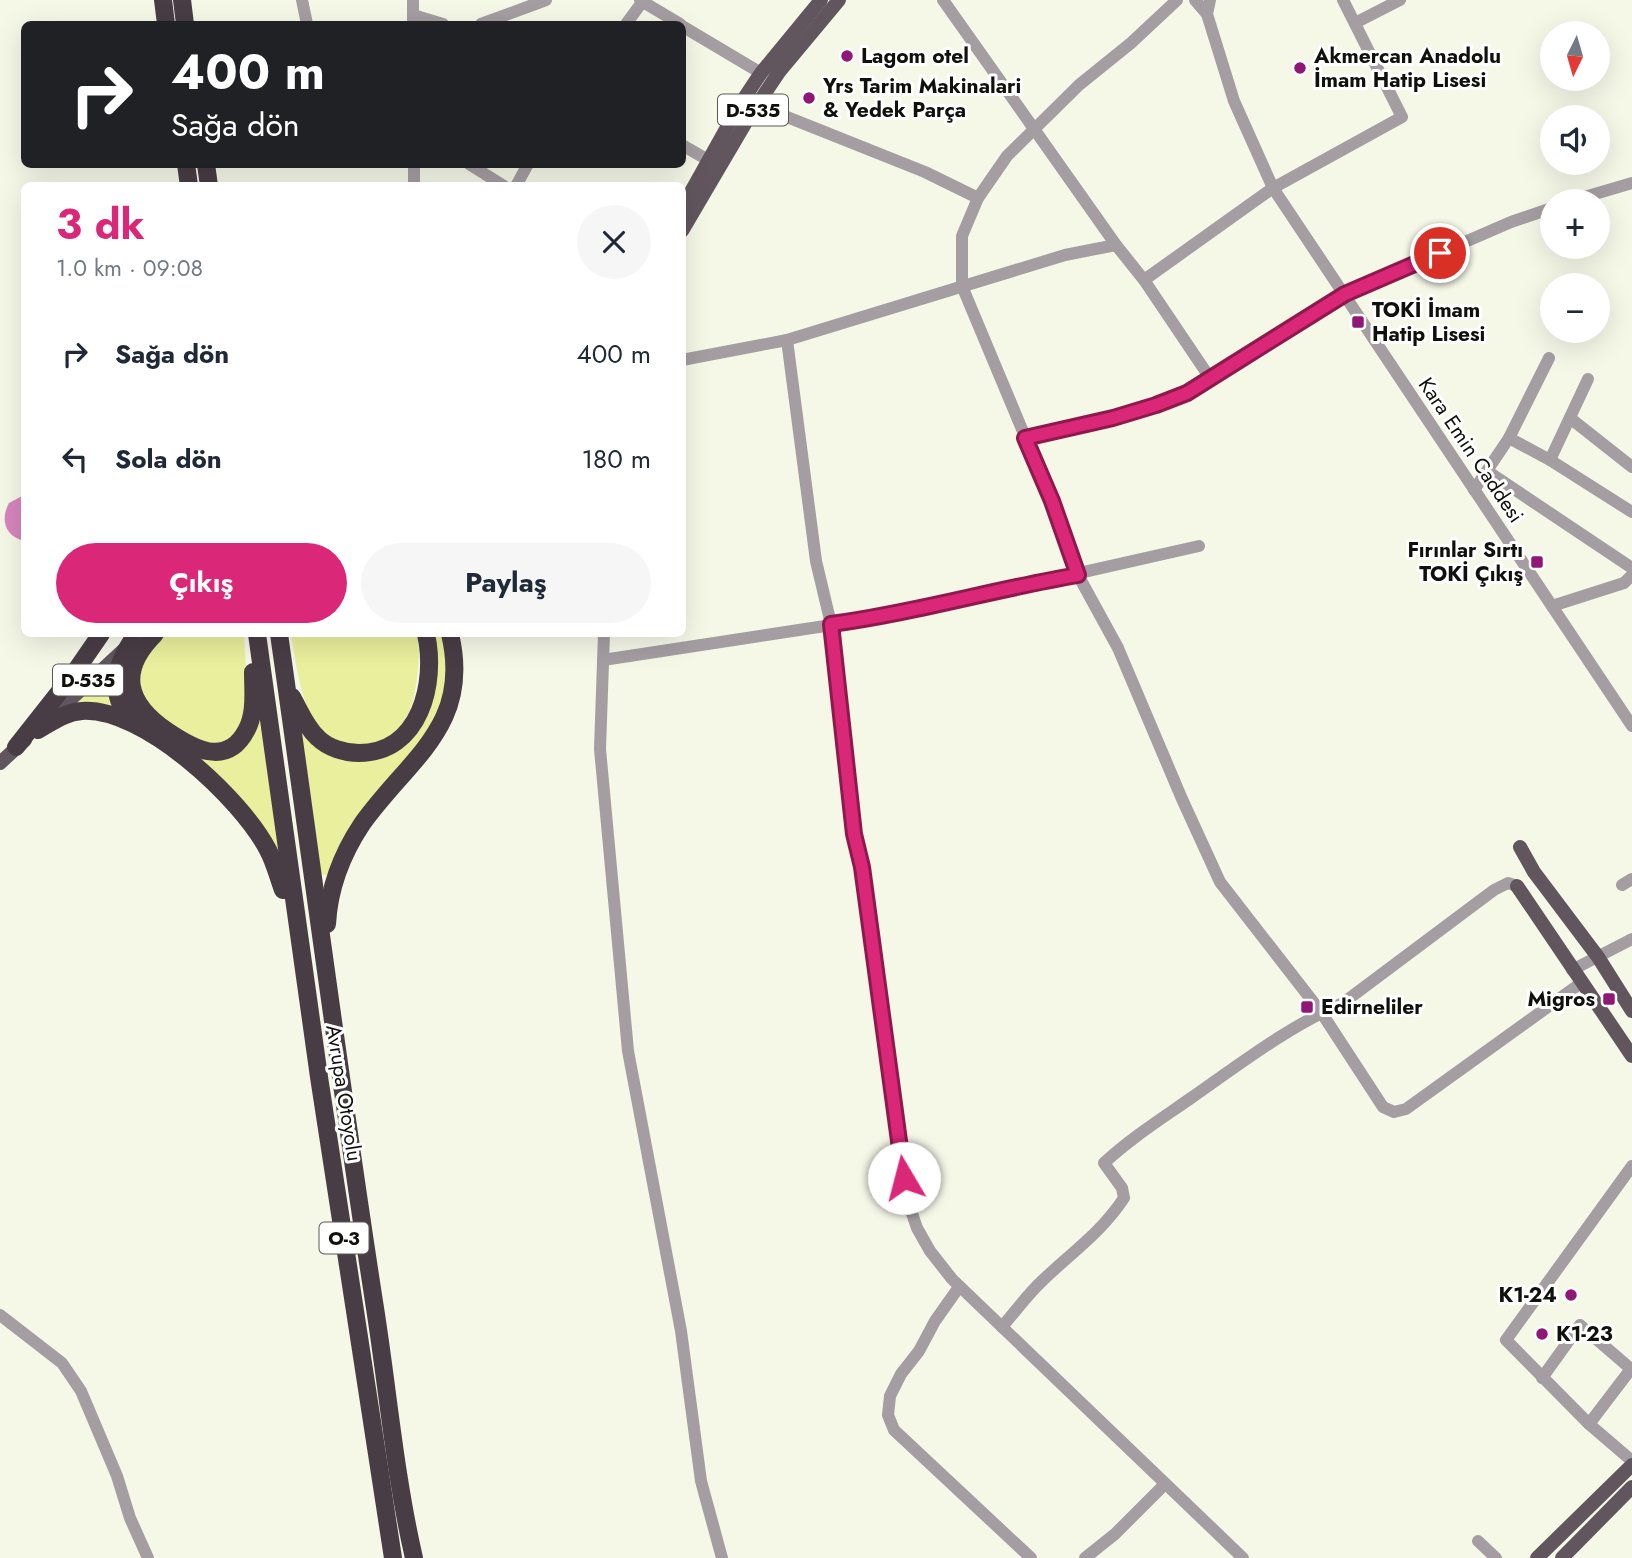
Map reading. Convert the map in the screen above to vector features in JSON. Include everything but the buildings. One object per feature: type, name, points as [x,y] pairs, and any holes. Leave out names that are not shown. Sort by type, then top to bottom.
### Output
[{"type":"highway","points":[[163,0],[166,21]]},
{"type":"highway","points":[[182,0],[185,21]]},
{"type":"highway","points":[[16,747],[99,637]]},
{"type":"highway","points":[[152,637],[142,649],[131,673],[135,702],[155,723],[187,745],[203,752],[211,752],[233,745],[246,732],[250,723],[257,637]]},
{"type":"highway","name":"Avrupa Otoyolu","points":[[257,637],[296,919],[393,1558]]},
{"type":"highway","name":"Avrupa Otoyolu","points":[[278,637],[335,1047],[407,1527],[414,1558]]},
{"type":"highway","points":[[286,687],[310,728],[318,739],[328,746],[355,753],[368,753],[390,746],[405,736],[423,703],[430,656],[427,637]]},
{"type":"highway","points":[[324,962],[331,890],[351,843],[372,811],[429,745],[446,713],[456,670],[450,637]]},
{"type":"highway","points":[[136,638],[117,671],[116,692],[124,710],[138,726]]},
{"type":"highway","points":[[38,730],[59,717],[81,711],[105,712],[138,726],[201,771],[218,785],[248,818],[269,850],[296,919]]},
{"type":"main road","name":"D-535","points":[[686,201],[761,73],[821,0]]},
{"type":"main road","name":"D-535","points":[[686,223],[779,72],[839,0]]},
{"type":"main road","name":"D-535","points":[[0,770],[38,730],[136,638]]},
{"type":"main road","name":"D-535","points":[[0,763],[38,730]]},
{"type":"main road","points":[[1520,847],[1534,872],[1598,957],[1632,1011]]},
{"type":"main road","points":[[1517,887],[1632,1056]]},
{"type":"main road","points":[[1537,1558],[1632,1463]]},
{"type":"main road","points":[[1562,1558],[1632,1487]]},
{"type":"street","points":[[302,0],[306,21]]},
{"type":"street","points":[[413,0],[413,20]]},
{"type":"street","points":[[506,0],[506,16]]},
{"type":"street","points":[[490,21],[546,0]]},
{"type":"street","points":[[943,0],[1210,378]]},
{"type":"street","points":[[1177,0],[1131,43],[1079,85],[1007,156],[978,198],[962,236],[962,286],[1052,501],[1078,575],[1118,648],[1220,882],[1321,1012],[1383,1107],[1394,1112],[1406,1109],[1581,983]]},
{"type":"street","points":[[1195,0],[1207,14]]},
{"type":"street","name":"Kara Emin Caddesi","points":[[1210,0],[1207,14],[1234,102],[1273,188],[1632,726]]},
{"type":"street","points":[[1144,281],[1273,188],[1402,117],[1343,0]]},
{"type":"street","points":[[1355,23],[1400,0]]},
{"type":"street","points":[[628,21],[641,1],[674,21]]},
{"type":"street","points":[[686,28],[761,73]]},
{"type":"street","points":[[757,105],[925,172],[978,198]]},
{"type":"street","points":[[686,147],[708,160]]},
{"type":"street","points":[[475,168],[497,182]]},
{"type":"street","points":[[1610,189],[1632,183]]},
{"type":"street","points":[[1025,438],[1113,418],[1187,393],[1345,294],[1511,222],[1540,212]]},
{"type":"street","points":[[686,359],[788,340],[1065,255],[1116,245]]},
{"type":"street","points":[[788,340],[816,561],[831,624],[854,834],[862,867],[906,1196],[917,1228],[930,1251],[959,1287],[1243,1558]]},
{"type":"street","points":[[1474,490],[1510,438],[1549,358]]},
{"type":"street","points":[[1550,460],[1588,379]]},
{"type":"street","points":[[1570,418],[1632,467]]},
{"type":"street","points":[[1510,438],[1632,512]]},
{"type":"street","points":[[1487,471],[1632,568]]},
{"type":"street","points":[[603,660],[884,617],[1199,546]]},
{"type":"street","points":[[1552,606],[1624,583],[1632,575]]},
{"type":"street","points":[[604,637],[600,749],[628,1051],[681,1331],[701,1481],[722,1558]]},
{"type":"street","points":[[1618,703],[1632,698]]},
{"type":"street","points":[[1002,1327],[1042,1281],[1075,1254],[1111,1217],[1124,1198],[1122,1188],[1104,1163],[1131,1138],[1244,1061],[1321,1012],[1343,1003],[1494,890],[1508,883],[1517,887]]},
{"type":"street","points":[[1572,970],[1632,940]]},
{"type":"street","points":[[1632,1166],[1506,1340],[1589,1424],[1632,1463]]},
{"type":"street","points":[[959,1287],[935,1321],[919,1351],[901,1374],[890,1396],[888,1415],[894,1430],[1031,1558]]},
{"type":"street","points":[[0,1315],[62,1363],[81,1391],[148,1558]]},
{"type":"street","points":[[1542,1377],[1580,1325],[1631,1369],[1589,1424]]},
{"type":"street","points":[[1085,1558],[1115,1534],[1165,1483]]},
{"type":"street","points":[[1478,1541],[1496,1558]]},
{"type":"green space","points":[[160,637],[244,637],[248,710],[237,734],[220,746],[200,744],[153,712],[139,694],[139,666]]},
{"type":"green space","points":[[292,637],[418,637],[419,655],[415,689],[408,714],[395,733],[373,744],[345,744],[324,734],[305,702]]},
{"type":"green space","points":[[431,637],[445,637],[447,702],[329,876],[321,874],[301,726],[339,752],[365,760],[378,760],[406,743]]},
{"type":"green space","points":[[113,669],[120,712],[74,705]]},
{"type":"green space","points":[[259,707],[280,855],[194,754],[218,757]]},
{"type":"shaded area","points":[[21,497],[21,540],[12,535],[6,526],[5,515],[9,503]]},
{"type":"place","name":"Lagom otel","points":[[847,56]]},
{"type":"place","name":"Akmercan Anadolu İmam Hatip Lisesi","points":[[1300,68]]},
{"type":"place","name":"Yrs Tarim Makinalari & Yedek Parça","points":[[809,98]]},
{"type":"place","name":"TOKİ İmam Hatip Lisesi","points":[[1358,322]]},
{"type":"place","name":"Fırınlar Sırtı TOKİ Çıkış","points":[[1537,562]]},
{"type":"place","name":"Migros","points":[[1609,999]]},
{"type":"place","name":"Edirneliler","points":[[1307,1007]]},
{"type":"place","name":"K1-24","points":[[1571,1295]]},
{"type":"place","name":"K1-23","points":[[1542,1334]]},
{"type":"route","points":[[904,1178],[862,867],[854,834],[831,624],[884,617],[1035,582],[1078,575],[1052,501],[1025,438],[1113,418],[1187,393],[1321,307],[1440,253]]}]
